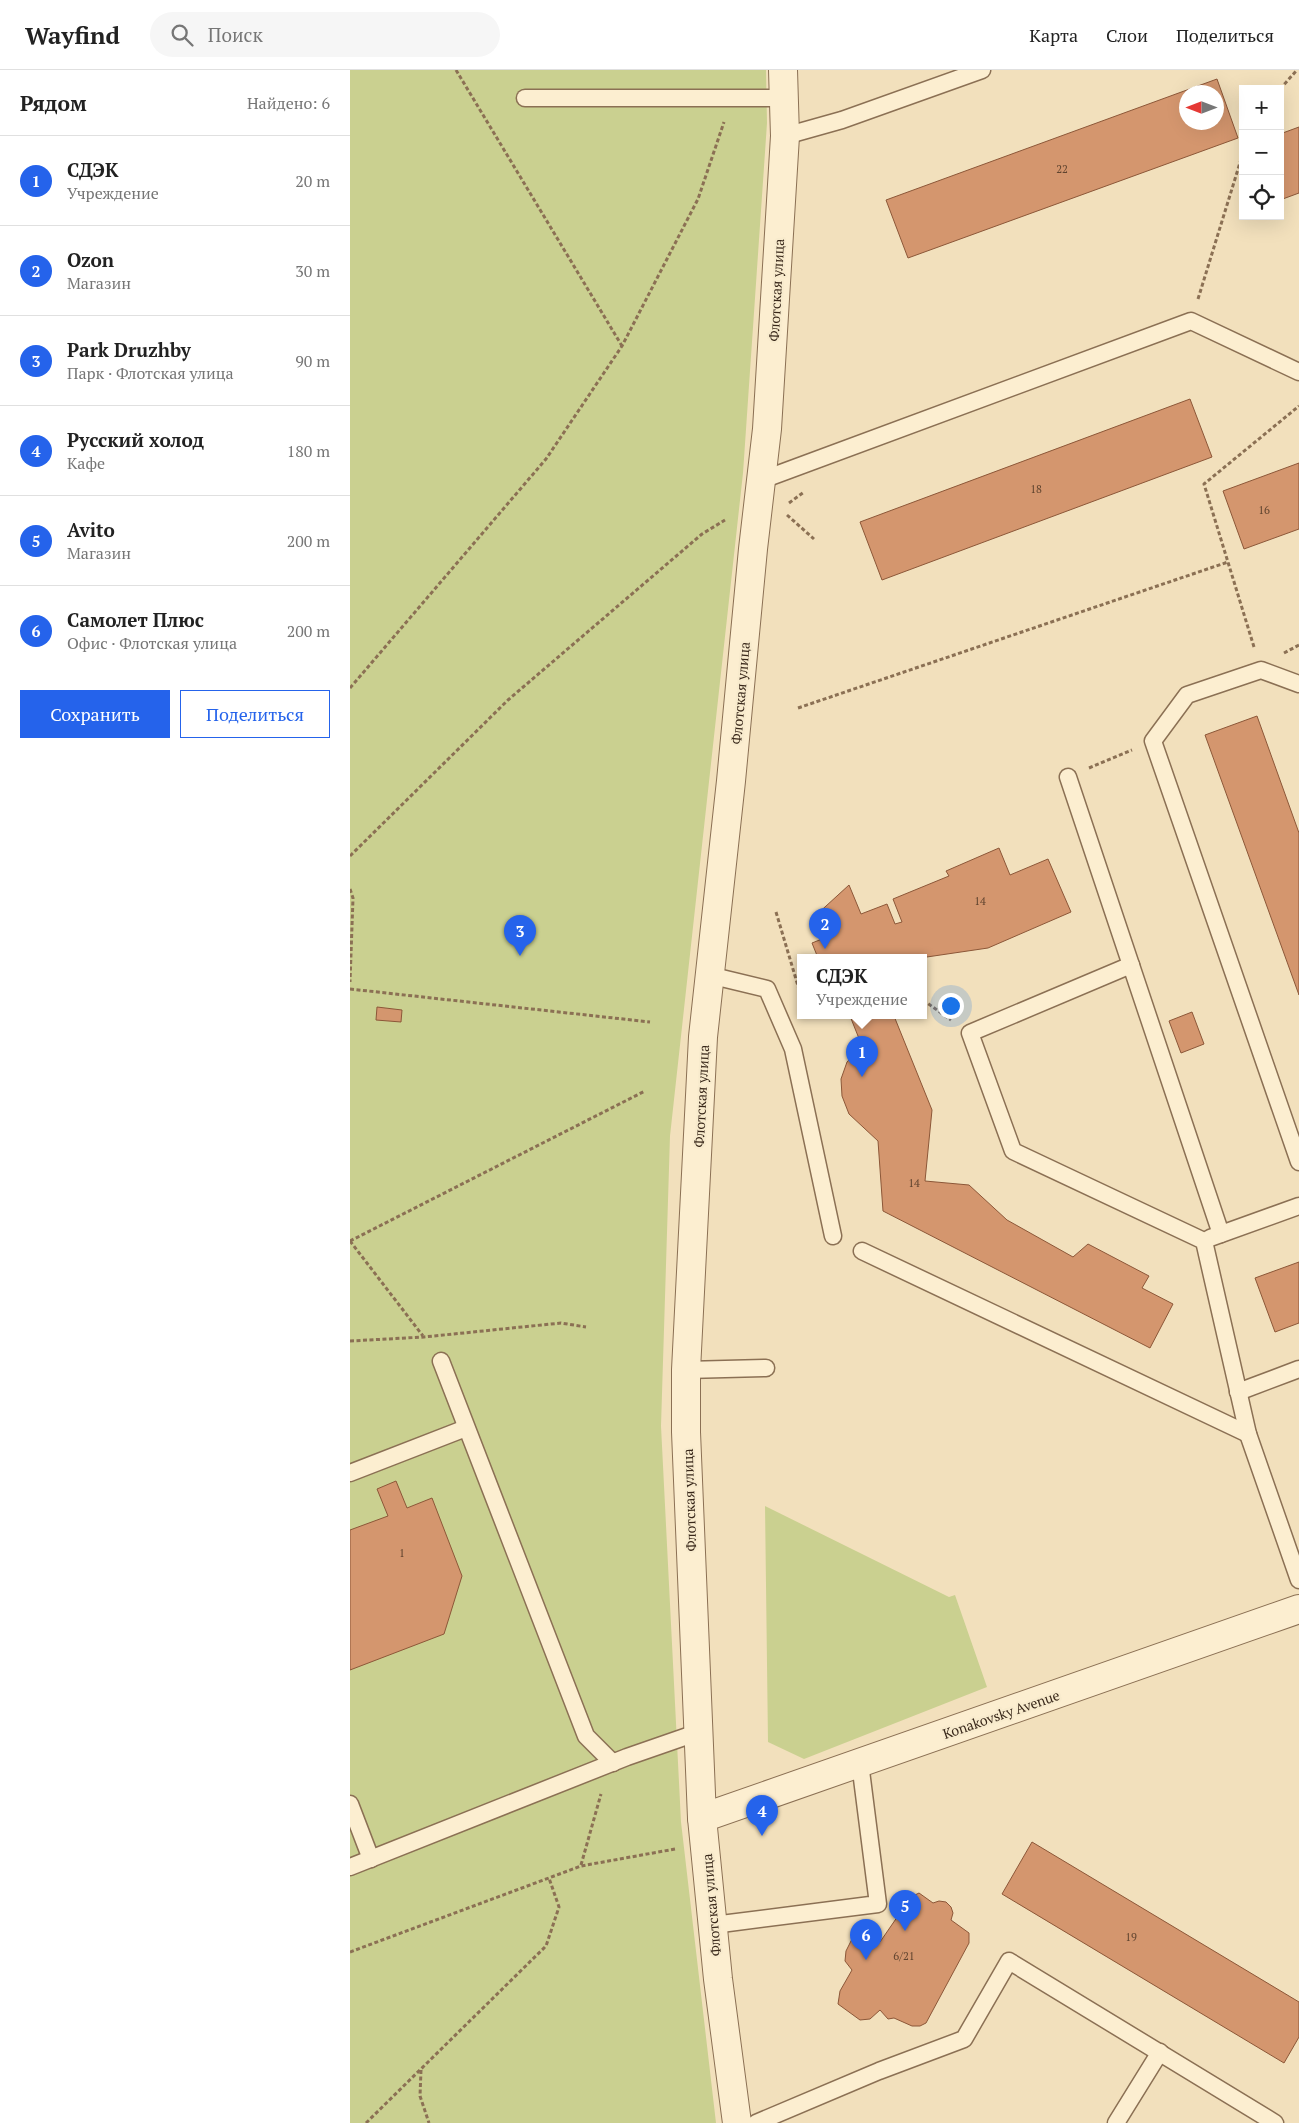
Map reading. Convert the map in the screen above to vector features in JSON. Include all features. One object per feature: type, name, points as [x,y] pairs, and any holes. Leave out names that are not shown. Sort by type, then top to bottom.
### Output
[{"type":"street","name":"Флотская улица","points":[[738,2123],[718,1979],[702,1818],[686,1432],[686,1370],[709,975],[767,429],[784,136],[783,70]]},
{"type":"street","name":"Konakovsky Avenue","points":[[702,1818],[1299,1609]]},
{"type":"lane","points":[[784,136],[842,120],[982,70]]},
{"type":"lane","points":[[524,98],[783,98]]},
{"type":"lane","points":[[762,480],[1191,321],[1299,372]]},
{"type":"lane","points":[[1299,684],[1261,670],[1188,695],[1154,741],[1299,1162]]},
{"type":"lane","points":[[1068,777],[1221,1234]]},
{"type":"lane","points":[[1131,965],[970,1033],[1013,1151],[1204,1241],[1299,1206]]},
{"type":"lane","points":[[709,975],[767,989],[793,1049],[833,1236]]},
{"type":"lane","points":[[1204,1241],[1248,1434],[1299,1580]]},
{"type":"lane","points":[[862,1252],[1248,1434]]},
{"type":"lane","points":[[441,1361],[586,1736],[614,1763]]},
{"type":"lane","points":[[686,1370],[766,1368]]},
{"type":"lane","points":[[1238,1392],[1299,1369]]},
{"type":"lane","points":[[350,1473],[466,1428]]},
{"type":"lane","points":[[350,1867],[614,1763],[699,1732]]},
{"type":"lane","points":[[713,1925],[878,1904],[860,1763]]},
{"type":"lane","points":[[350,1804],[371,1859]]},
{"type":"lane","points":[[756,2123],[862,2078],[964,2040],[1008,1961],[1275,2123]]},
{"type":"lane","points":[[1116,2123],[1160,2052]]},
{"type":"path","points":[[456,70],[622,346]]},
{"type":"path","points":[[1284,85],[1297,70]]},
{"type":"path","points":[[350,688],[546,459],[622,346],[698,199],[732,98]]},
{"type":"path","points":[[1191,321],[1239,167]]},
{"type":"path","points":[[1261,670],[1204,484],[1299,406]]},
{"type":"path","points":[[788,504],[804,492]]},
{"type":"path","points":[[780,510],[814,539]]},
{"type":"path","points":[[350,856],[508,700],[702,534],[731,517]]},
{"type":"path","points":[[798,708],[1228,562]]},
{"type":"path","points":[[1068,777],[1154,741]]},
{"type":"path","points":[[350,889],[353,898],[350,982]]},
{"type":"path","points":[[776,912],[797,983]]},
{"type":"path","points":[[350,989],[650,1022]]},
{"type":"path","points":[[927,1003],[970,1033]]},
{"type":"path","points":[[441,1361],[424,1336],[350,1241],[645,1091]]},
{"type":"path","points":[[350,1341],[561,1323],[586,1326]]},
{"type":"path","points":[[581,1866],[601,1793]]},
{"type":"path","points":[[350,1952],[581,1866],[684,1848]]},
{"type":"path","points":[[366,2123],[546,1946],[558,1907],[549,1878]]},
{"type":"path","points":[[421,2070],[420,2096],[429,2123]]},
{"type":"green space","points":[[350,70],[766,70],[767,123],[743,473],[670,1136],[661,1426],[681,1822],[716,2123],[350,2123]]},
{"type":"green space","points":[[765,1506],[949,1597],[955,1595],[987,1687],[804,1759],[768,1742]]},
{"type":"building","points":[[1217,79],[1219,85],[1201,85]]},
{"type":"building","points":[[1179,93],[1179,130],[1224,130],[1224,99],[1238,138],[908,258],[886,200]]},
{"type":"building","points":[[1299,127],[1299,193],[1284,199],[1284,175],[1284,133]]},
{"type":"building","points":[[1190,399],[1212,457],[882,580],[860,522]]},
{"type":"building","points":[[1299,463],[1299,529],[1244,549],[1223,491]]},
{"type":"building","points":[[1257,716],[1299,833],[1299,995],[1205,735]]},
{"type":"building","points":[[999,848],[1010,875],[1048,859],[1071,912],[988,948],[927,957],[927,954],[816,954],[812,943],[822,939],[814,917],[849,885],[861,914],[887,904],[895,924],[902,922],[893,899],[949,876],[946,871]]},
{"type":"building","points":[[377,1007],[402,1010],[401,1022],[376,1020]]},
{"type":"building","points":[[1192,1012],[1204,1044],[1181,1053],[1169,1021]]},
{"type":"building","points":[[851,1019],[895,1019],[932,1110],[925,1181],[969,1185],[1007,1220],[1073,1257],[1088,1244],[1149,1276],[1142,1288],[1173,1304],[1150,1348],[883,1211],[878,1141],[849,1114],[842,1096],[841,1079],[847,1062],[862,1046]]},
{"type":"building","points":[[1299,1262],[1299,1323],[1275,1332],[1255,1278]]},
{"type":"building","points":[[396,1481],[407,1508],[432,1498],[462,1576],[444,1634],[350,1670],[350,1530],[388,1516],[377,1489]]},
{"type":"building","points":[[1032,1842],[1299,2002],[1299,2037],[1284,2063],[1002,1894]]},
{"type":"building","points":[[919,1893],[933,1903],[939,1901],[946,1902],[951,1907],[953,1913],[951,1920],[969,1933],[969,1943],[926,2023],[920,2026],[912,2026],[894,2018],[888,2019],[880,2010],[870,2019],[860,2020],[838,2004],[840,1991],[852,1970],[845,1961],[846,1951],[855,1933],[862,1928],[880,1942],[911,1897]]},
{"type":"place","name":"Ozon","points":[[825,949]]},
{"type":"place","name":"Park Druzhby","points":[[520,956]]},
{"type":"place","name":"СДЭК","points":[[862,1077]]},
{"type":"place","name":"Русский холод","points":[[762,1836]]},
{"type":"place","name":"Avito","points":[[905,1931]]},
{"type":"place","name":"Самолет Плюс","points":[[866,1960]]}]
